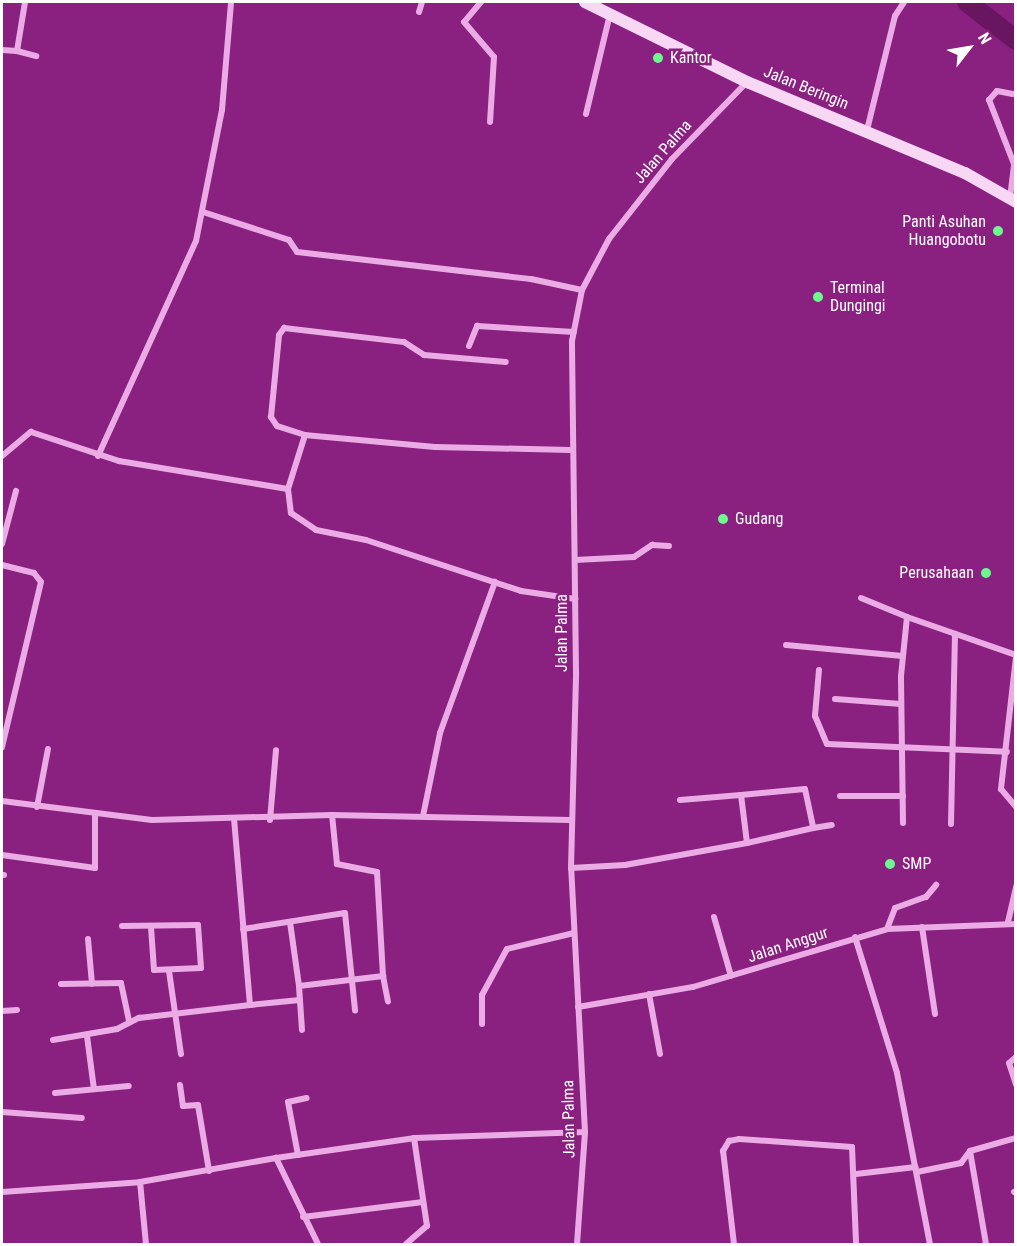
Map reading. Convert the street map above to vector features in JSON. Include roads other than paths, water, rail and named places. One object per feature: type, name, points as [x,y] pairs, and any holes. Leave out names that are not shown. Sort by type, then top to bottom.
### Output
[{"type":"street","points":[[16,51],[25,2]]},
{"type":"street","points":[[98,456],[196,242],[222,111],[231,2]]},
{"type":"street","points":[[419,12],[422,2]]},
{"type":"street","points":[[481,2],[464,22],[494,57],[490,122]]},
{"type":"street","name":"Jalan Beringin","points":[[585,2],[747,82],[867,130],[1013,200]]},
{"type":"street","points":[[867,130],[896,16],[904,2]]},
{"type":"street","points":[[586,114],[610,14]]},
{"type":"street","points":[[2,50],[16,51],[36,57]]},
{"type":"street","name":"Jalan Palma","points":[[577,1245],[585,1132],[570,820],[576,599],[570,450],[574,332],[582,290],[609,239],[646,191],[747,82]]},
{"type":"street","points":[[1012,94],[997,91],[989,100],[1014,164],[1013,200]]},
{"type":"street","points":[[203,212],[289,240],[297,252],[531,279],[582,290]]},
{"type":"street","points":[[469,346],[477,326],[574,332]]},
{"type":"street","points":[[506,362],[424,355],[404,342],[284,328],[279,335],[271,417],[277,426],[305,435],[435,447],[570,450]]},
{"type":"street","points":[[2,456],[31,432],[98,456],[288,489]]},
{"type":"street","points":[[305,435],[288,489],[291,513],[316,530],[495,582],[576,599]]},
{"type":"street","points":[[2,544],[16,490]]},
{"type":"street","points":[[575,560],[634,557],[652,545],[669,546]]},
{"type":"street","points":[[2,565],[34,573],[41,582],[2,747]]},
{"type":"street","points":[[423,816],[440,733],[495,582]]},
{"type":"street","points":[[861,598],[1016,656],[1002,795],[1016,807]]},
{"type":"street","points":[[903,823],[901,704],[902,656],[907,617]]},
{"type":"street","points":[[951,824],[949,748],[955,634]]},
{"type":"street","points":[[786,645],[902,656]]},
{"type":"street","points":[[819,670],[814,716],[827,744],[902,750],[949,748],[1007,752]]},
{"type":"street","points":[[835,699],[901,704]]},
{"type":"street","points":[[37,807],[48,749]]},
{"type":"street","points":[[270,820],[276,750]]},
{"type":"street","points":[[680,800],[803,787],[813,828]]},
{"type":"street","points":[[741,795],[747,843]]},
{"type":"street","points":[[840,796],[903,796]]},
{"type":"street","points":[[2,801],[94,816],[270,820],[332,815],[570,820]]},
{"type":"street","points":[[332,815],[337,864],[377,872],[383,976],[388,1002]]},
{"type":"street","points":[[2,855],[95,868],[94,816]]},
{"type":"street","points":[[234,820],[250,1005]]},
{"type":"street","points":[[571,868],[625,865],[832,825]]},
{"type":"street","points":[[886,929],[895,908],[926,897],[936,885]]},
{"type":"street","points":[[1012,923],[1016,886]]},
{"type":"street","points":[[243,929],[345,913],[356,1010]]},
{"type":"street","points":[[714,917],[731,976]]},
{"type":"street","points":[[290,922],[299,986],[302,1030]]},
{"type":"street","name":"Jalan Anggur","points":[[578,1007],[731,976],[886,929],[1012,923]]},
{"type":"street","points":[[122,926],[198,925],[201,968],[154,970],[152,927]]},
{"type":"street","points":[[922,927],[935,1014]]},
{"type":"street","points":[[482,1024],[482,995],[507,950],[574,933]]},
{"type":"street","points":[[855,937],[885,1027],[930,1245]]},
{"type":"street","points":[[88,939],[92,984]]},
{"type":"street","points":[[169,971],[180,1054]]},
{"type":"street","points":[[299,986],[383,976]]},
{"type":"street","points":[[61,984],[121,983],[129,1020]]},
{"type":"street","points":[[649,994],[660,1054]]},
{"type":"street","points":[[53,1040],[87,1036],[117,1029],[129,1020],[175,1012],[300,1000]]},
{"type":"street","points":[[2,1011],[17,1010]]},
{"type":"street","points":[[87,1036],[94,1089]]},
{"type":"street","points":[[1016,1057],[1009,1063],[1016,1085]]},
{"type":"street","points":[[180,1085],[183,1106],[198,1105],[209,1172]]},
{"type":"street","points":[[55,1093],[129,1086]]},
{"type":"street","points":[[298,1155],[288,1102],[307,1098]]},
{"type":"street","points":[[2,1112],[82,1119]]},
{"type":"street","points":[[2,1192],[140,1182],[209,1172],[276,1158],[414,1138],[585,1132]]},
{"type":"street","points":[[406,1245],[427,1226],[414,1138]]},
{"type":"street","points":[[856,1174],[916,1170],[961,1163],[970,1151],[1016,1138]]},
{"type":"street","points":[[734,1245],[723,1151],[729,1141],[852,1147],[856,1174],[856,1245]]},
{"type":"street","points":[[970,1151],[986,1245]]},
{"type":"street","points":[[276,1158],[318,1245]]},
{"type":"street","points":[[140,1182],[146,1245]]},
{"type":"street","points":[[303,1216],[423,1202]]},
{"type":"waterway","points":[[967,2],[1016,40]]},
{"type":"place","name":"Kantor","points":[[658,58]]},
{"type":"place","name":"Panti Asuhan Huangobotu","points":[[998,231]]},
{"type":"place","name":"Terminal Dungingi","points":[[818,297]]},
{"type":"place","name":"Gudang","points":[[723,519]]},
{"type":"place","name":"Perusahaan","points":[[986,573]]},
{"type":"place","name":"SMP","points":[[890,864]]}]
